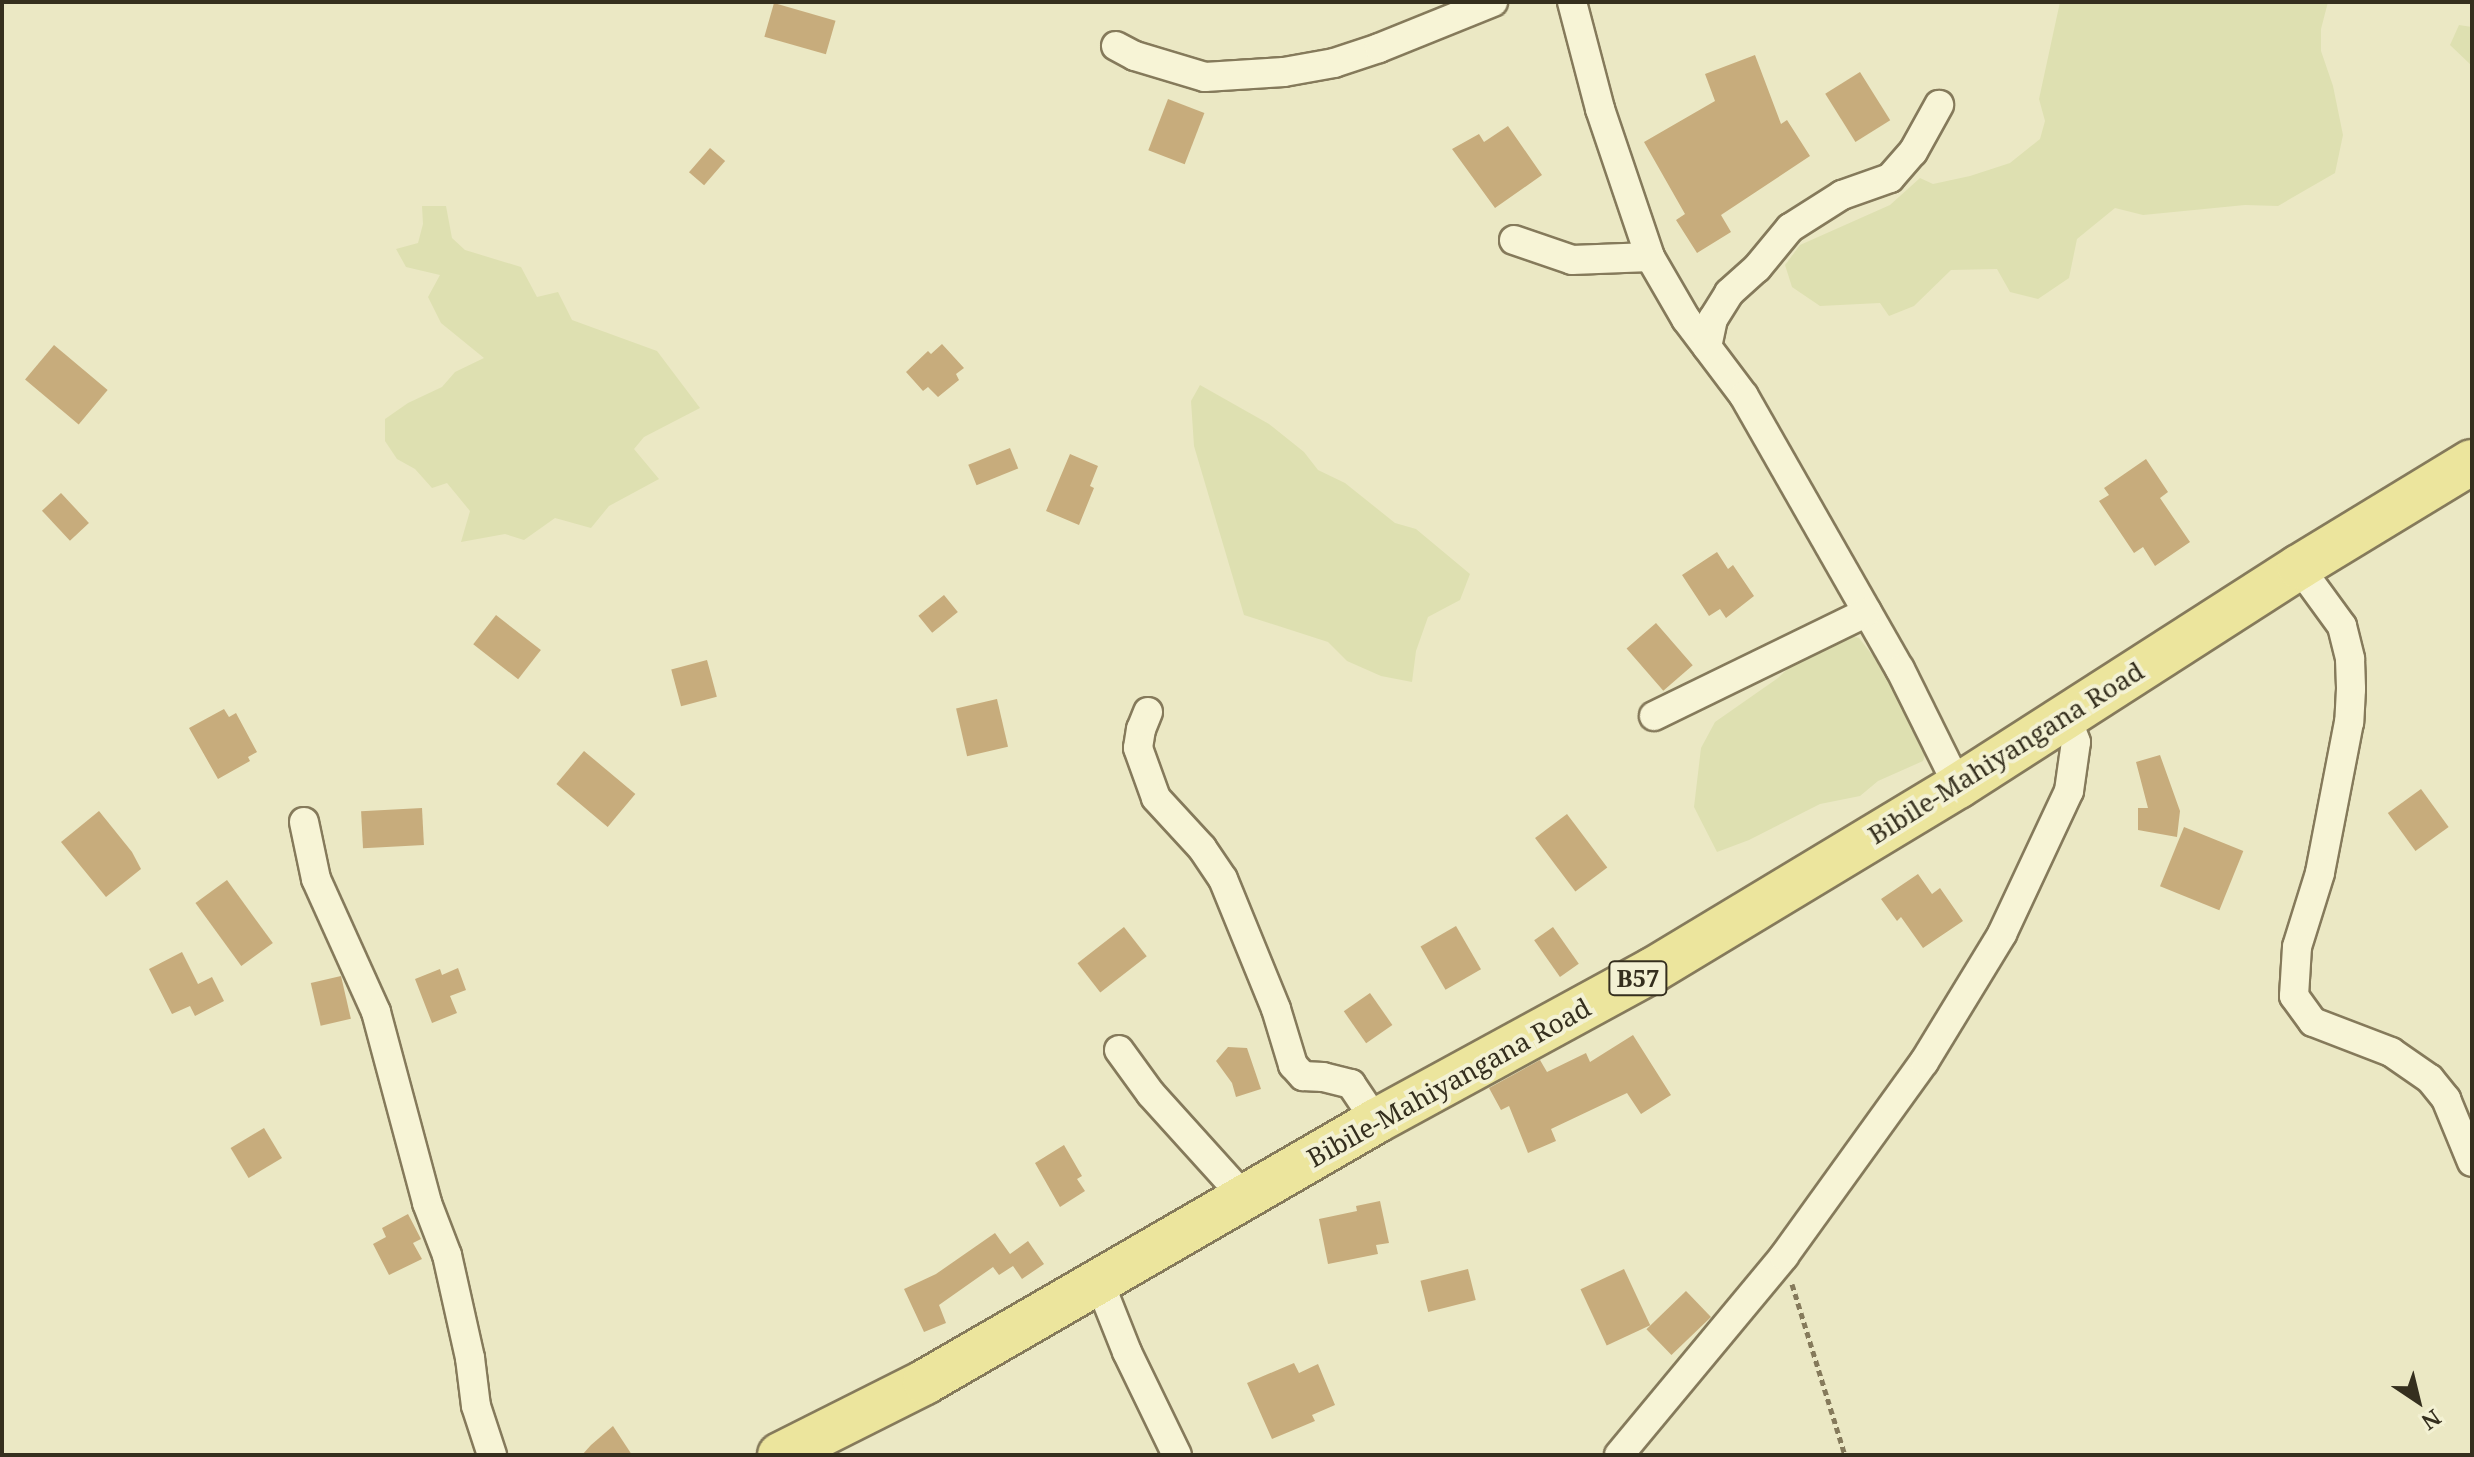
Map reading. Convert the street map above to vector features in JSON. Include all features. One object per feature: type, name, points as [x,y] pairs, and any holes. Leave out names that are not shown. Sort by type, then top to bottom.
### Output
[{"type":"main road","name":"Bibile-Mahiyangana Road","points":[[780,1455],[925,1382],[1100,1284],[1376,1121],[1653,970],[1958,786],[2299,567],[2472,462]]},
{"type":"street","points":[[1116,46],[1135,56],[1205,77],[1284,72],[1334,63],[1379,48],[1493,2]]},
{"type":"street","points":[[1572,2],[1600,109],[1650,257],[1664,285],[1744,396],[1930,725],[1958,786]]},
{"type":"street","points":[[1707,347],[1713,319],[1729,293],[1757,268],[1790,228],[1842,195],[1890,178],[1913,152],[1939,105]]},
{"type":"street","points":[[1514,240],[1572,260],[1650,257]]},
{"type":"street","points":[[2299,567],[2342,626],[2350,659],[2351,689],[2349,722],[2320,873],[2297,947],[2294,996],[2313,1022],[2391,1052],[2430,1079],[2446,1099],[2472,1162]]},
{"type":"street","points":[[1654,716],[1867,612]]},
{"type":"street","points":[[1148,712],[1138,748],[1156,798],[1202,848],[1223,879],[1276,1009],[1293,1065],[1303,1076],[1351,1084],[1376,1121]]},
{"type":"street","points":[[1619,1455],[1784,1256],[1924,1062],[2002,934],[2069,791],[2076,742],[2066,716]]},
{"type":"street","points":[[304,822],[316,879],[376,1012],[427,1203],[447,1255],[470,1358],[476,1406],[492,1455]]},
{"type":"street","points":[[1119,1050],[1159,1103],[1245,1198]]},
{"type":"street","points":[[1100,1284],[1134,1367],[1177,1455]]},
{"type":"path","points":[[1784,1256],[1845,1455]]},
{"type":"green space","points":[[2060,2],[2328,2],[2321,29],[2321,51],[2333,86],[2343,135],[2335,173],[2278,206],[2245,205],[2143,215],[2115,208],[2077,239],[2069,278],[2038,299],[2010,292],[1997,269],[1951,270],[1914,306],[1889,316],[1880,303],[1820,306],[1792,287],[1785,265],[1800,245],[1890,205],[1920,178],[1933,184],[2010,163],[2040,139],[2045,121],[2039,99]]},
{"type":"green space","points":[[2459,25],[2472,27],[2472,66],[2450,45]]},
{"type":"green space","points":[[422,206],[446,206],[452,238],[465,250],[521,267],[537,297],[558,292],[572,320],[657,351],[700,408],[644,437],[634,449],[659,479],[609,506],[591,528],[555,518],[524,540],[505,534],[461,542],[470,511],[447,483],[432,488],[415,469],[397,459],[385,441],[385,419],[408,403],[442,387],[455,372],[484,358],[441,323],[428,297],[440,275],[406,267],[396,249],[418,243],[423,224]]},
{"type":"green space","points":[[1200,385],[1269,424],[1304,452],[1318,470],[1345,483],[1395,523],[1416,529],[1470,574],[1460,600],[1428,617],[1416,651],[1412,682],[1381,676],[1347,661],[1328,642],[1244,615],[1194,446],[1191,401]]},
{"type":"green space","points":[[1844,634],[1859,638],[1880,665],[1926,751],[1923,761],[1878,781],[1860,796],[1820,804],[1749,840],[1717,852],[1694,807],[1701,748],[1715,722],[1778,678],[1802,655]]},
{"type":"building","points":[[774,3],[836,21],[826,54],[764,37]]},
{"type":"building","points":[[1755,55],[1781,124],[1787,120],[1810,156],[1721,215],[1731,232],[1697,253],[1676,220],[1685,214],[1644,142],[1715,101],[1705,74]]},
{"type":"building","points":[[1860,72],[1890,120],[1855,142],[1825,94]]},
{"type":"building","points":[[1168,99],[1204,113],[1185,164],[1148,150]]},
{"type":"building","points":[[1508,126],[1542,175],[1495,208],[1452,149],[1479,134],[1484,142]]},
{"type":"building","points":[[710,148],[725,161],[704,185],[689,172]]},
{"type":"building","points":[[942,344],[964,368],[956,374],[959,380],[938,397],[928,387],[923,391],[906,372],[928,351],[931,354]]},
{"type":"building","points":[[54,345],[108,390],[79,424],[25,379]]},
{"type":"building","points":[[1010,448],[1018,468],[977,485],[968,465]]},
{"type":"building","points":[[1070,454],[1098,466],[1090,486],[1094,488],[1079,525],[1046,511]]},
{"type":"building","points":[[2146,459],[2168,492],[2160,498],[2190,542],[2155,566],[2143,547],[2134,553],[2099,501],[2109,495],[2104,488]]},
{"type":"building","points":[[61,493],[89,523],[70,541],[42,511]]},
{"type":"building","points":[[1717,552],[1728,569],[1733,565],[1754,596],[1726,618],[1720,609],[1709,616],[1682,575]]},
{"type":"building","points":[[944,595],[958,612],[932,633],[918,616]]},
{"type":"building","points":[[496,615],[541,650],[518,679],[473,644]]},
{"type":"building","points":[[1656,623],[1693,665],[1663,691],[1627,649]]},
{"type":"building","points":[[707,660],[717,697],[681,706],[671,670]]},
{"type":"building","points":[[997,699],[1008,747],[967,756],[956,708]]},
{"type":"building","points":[[224,709],[229,717],[236,713],[257,752],[248,757],[250,761],[218,779],[189,728]]},
{"type":"building","points":[[584,751],[635,794],[608,827],[556,784]]},
{"type":"building","points":[[2160,755],[2180,811],[2177,837],[2138,830],[2138,808],[2148,808],[2136,762]]},
{"type":"building","points":[[2421,789],[2449,827],[2415,851],[2388,813]]},
{"type":"building","points":[[422,808],[424,845],[363,848],[361,811]]},
{"type":"building","points":[[99,811],[132,852],[141,869],[106,897],[61,842]]},
{"type":"building","points":[[1567,814],[1607,868],[1575,892],[1535,838]]},
{"type":"building","points":[[2184,827],[2243,851],[2219,910],[2160,886]]},
{"type":"building","points":[[1918,874],[1932,894],[1940,888],[1963,921],[1923,948],[1901,917],[1897,921],[1881,899]]},
{"type":"building","points":[[227,880],[273,943],[241,966],[195,903]]},
{"type":"building","points":[[1456,926],[1481,969],[1445,990],[1420,947]]},
{"type":"building","points":[[1124,927],[1147,956],[1100,992],[1078,963]]},
{"type":"building","points":[[1553,927],[1579,964],[1560,977],[1534,940]]},
{"type":"building","points":[[182,952],[198,984],[212,977],[224,1001],[195,1016],[190,1006],[172,1014],[149,969]]},
{"type":"building","points":[[458,968],[466,990],[450,996],[457,1013],[432,1023],[415,979],[440,969],[442,975]]},
{"type":"building","points":[[341,976],[351,1019],[321,1026],[311,983]]},
{"type":"building","points":[[1370,993],[1392,1025],[1366,1043],[1344,1011]]},
{"type":"building","points":[[1633,1035],[1671,1095],[1641,1114],[1627,1093],[1551,1129],[1556,1141],[1528,1153],[1509,1106],[1501,1110],[1489,1088],[1540,1060],[1547,1072],[1586,1053],[1590,1062]]},
{"type":"building","points":[[1228,1047],[1247,1048],[1261,1089],[1236,1097],[1232,1083],[1216,1061]]},
{"type":"building","points":[[264,1128],[282,1158],[249,1178],[231,1148]]},
{"type":"building","points":[[1064,1145],[1082,1176],[1077,1179],[1085,1191],[1060,1207],[1035,1163]]},
{"type":"building","points":[[1380,1201],[1389,1243],[1376,1245],[1378,1254],[1328,1264],[1319,1219],[1357,1211],[1356,1206]]},
{"type":"building","points":[[408,1214],[421,1239],[413,1243],[422,1259],[389,1275],[373,1244],[386,1237],[382,1228]]},
{"type":"building","points":[[995,1233],[1010,1254],[1028,1241],[1044,1264],[1022,1279],[1013,1266],[999,1275],[993,1267],[939,1305],[946,1323],[924,1332],[904,1289],[936,1274]]},
{"type":"building","points":[[1468,1269],[1476,1300],[1428,1312],[1420,1281]]},
{"type":"building","points":[[1624,1269],[1650,1325],[1607,1345],[1580,1289]]},
{"type":"building","points":[[1686,1291],[1711,1317],[1671,1355],[1646,1329]]},
{"type":"building","points":[[1294,1363],[1299,1373],[1318,1364],[1335,1405],[1312,1415],[1315,1421],[1272,1439],[1247,1383]]},
{"type":"building","points":[[613,1426],[632,1455],[582,1455],[591,1445]]}]
